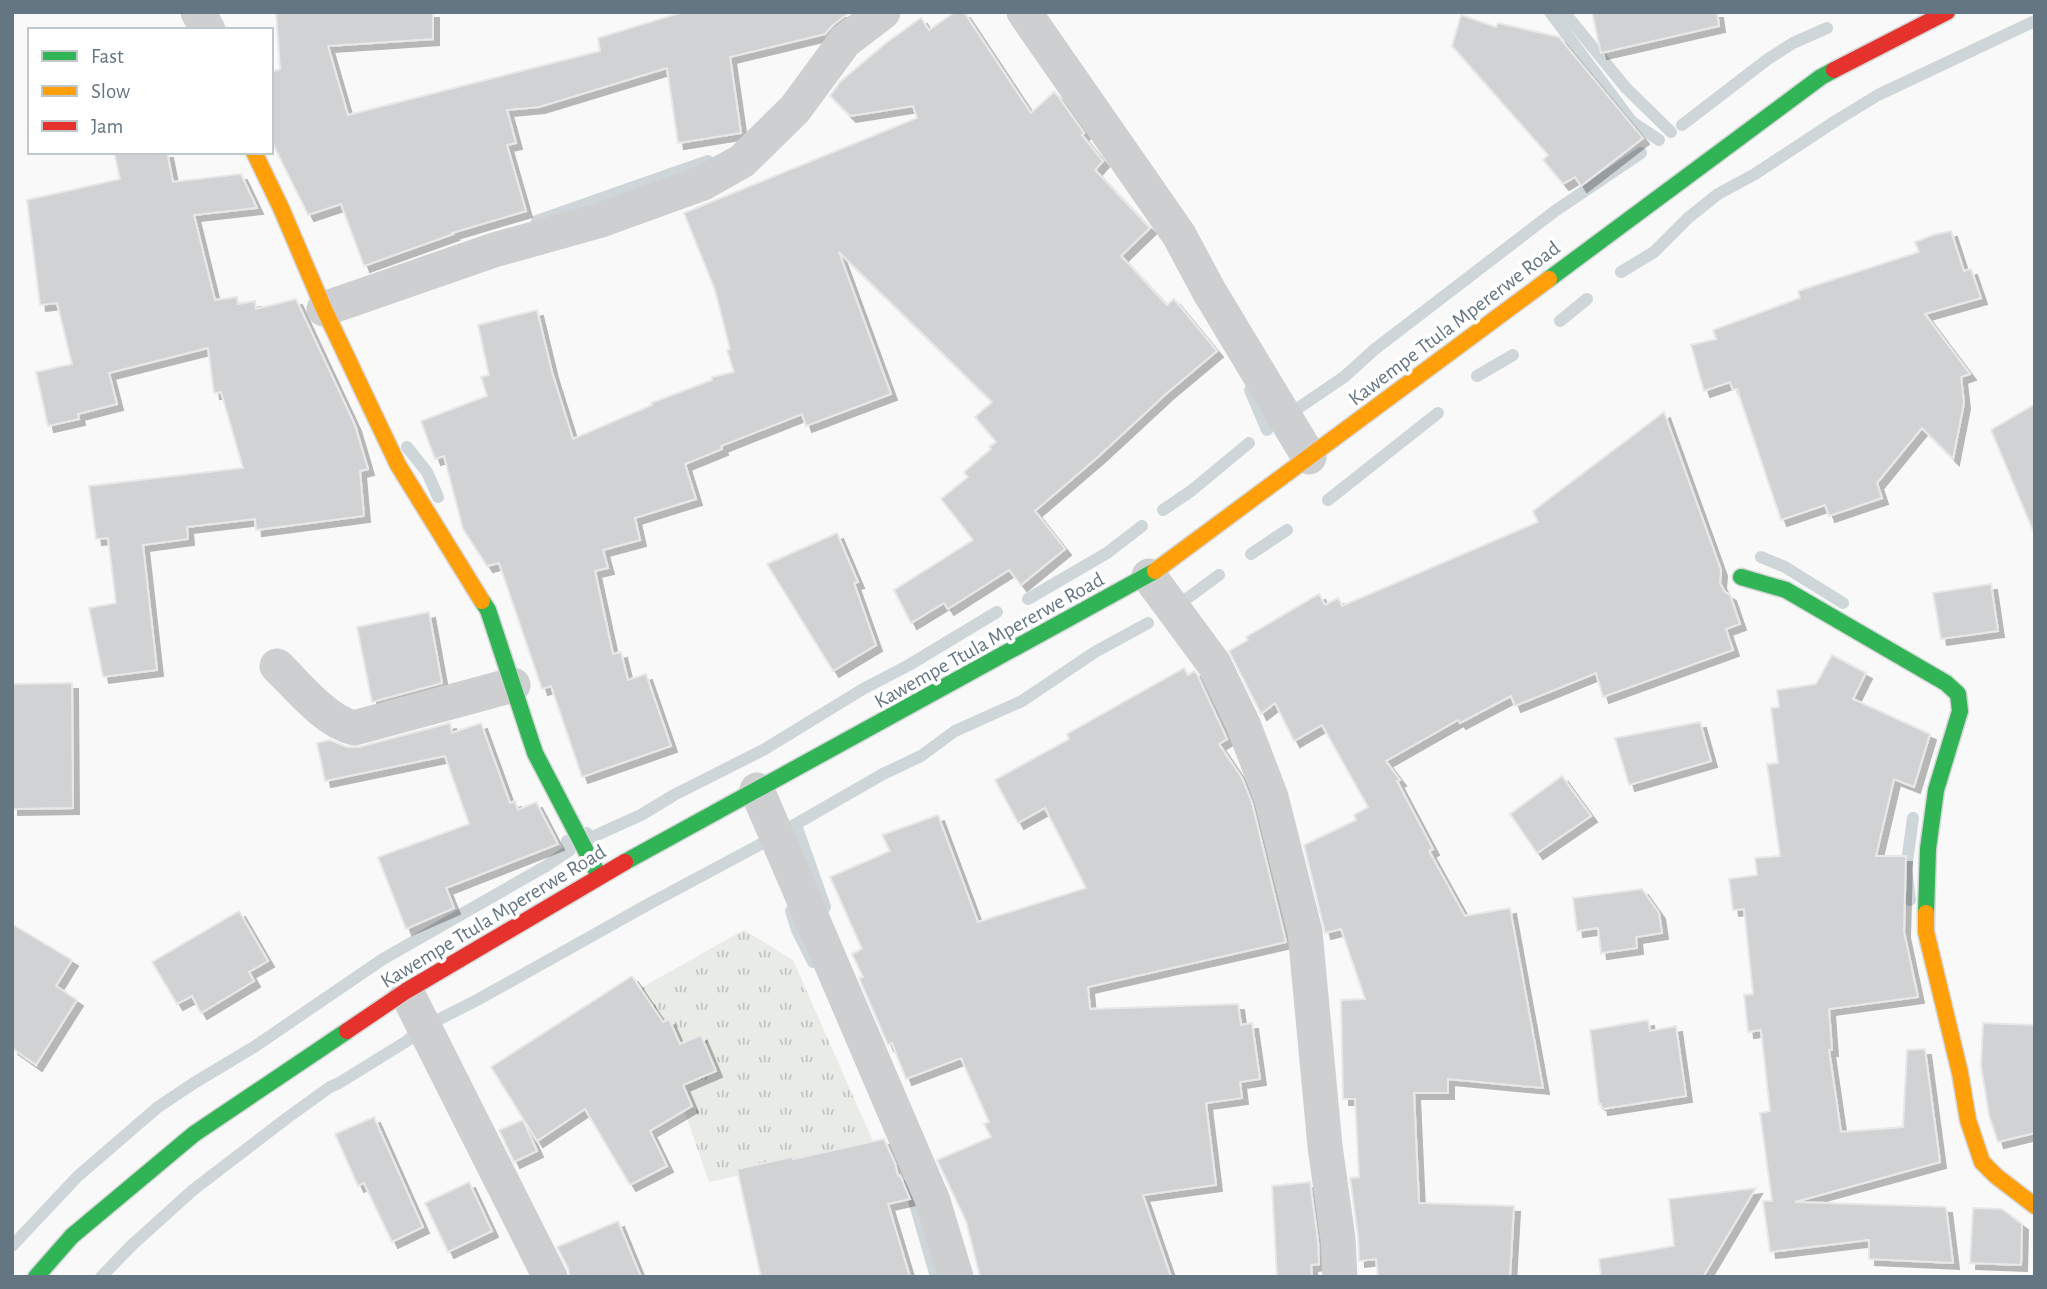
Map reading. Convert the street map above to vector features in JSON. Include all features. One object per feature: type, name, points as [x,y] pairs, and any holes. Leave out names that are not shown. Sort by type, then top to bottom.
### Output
[{"type":"street","points":[[198,12],[207,28]]},
{"type":"street","points":[[324,309],[494,250],[598,221],[703,183],[742,161],[795,109],[845,41],[883,12]]},
{"type":"street","points":[[1024,12],[1180,235],[1209,291],[1309,457]]},
{"type":"street","name":"Kawempe Ttula Mpererwe Road","points":[[36,1277],[72,1236],[194,1134],[406,991],[599,876],[1149,576],[1821,77],[1947,12]]},
{"type":"street","points":[[255,154],[398,465],[488,610],[536,753],[599,876]]},
{"type":"street","points":[[1149,576],[1214,664],[1243,724],[1270,797],[1306,933],[1340,1277]]},
{"type":"street","points":[[1741,577],[1786,590],[1946,682],[1958,694],[1960,711],[1936,790],[1928,849],[1926,932],[1961,1073],[1968,1120],[1982,1162],[2035,1206]]},
{"type":"street","points":[[277,666],[331,718],[354,728],[513,685]]},
{"type":"street","points":[[757,790],[933,1200],[956,1277]]},
{"type":"street","points":[[406,991],[550,1277]]},
{"type":"green space","points":[[744,930],[793,960],[875,1146],[709,1182],[658,1034],[639,989]]},
{"type":"building","points":[[276,12],[433,12],[433,39],[328,46],[348,115],[600,51],[598,38],[683,12],[850,12],[825,34],[730,57],[741,133],[678,143],[667,68],[539,107],[507,110],[516,143],[507,145],[526,211],[452,233],[364,266],[341,204],[308,215],[273,144],[273,71],[280,69]]},
{"type":"building","points":[[955,12],[964,12],[1031,113],[1054,92],[1058,96],[1084,133],[1082,135],[1103,161],[1095,170],[1150,228],[1121,256],[1167,305],[1174,299],[1217,351],[1035,511],[1065,549],[1021,585],[1009,570],[948,609],[944,603],[911,623],[894,590],[973,540],[941,499],[968,477],[964,472],[996,442],[975,417],[992,402],[839,252],[891,394],[806,426],[802,414],[721,446],[722,449],[685,464],[696,499],[635,518],[640,540],[603,550],[608,568],[595,571],[613,654],[621,652],[628,680],[646,674],[671,746],[582,777],[551,686],[542,689],[499,563],[487,566],[463,529],[444,456],[435,459],[421,421],[487,396],[481,377],[489,375],[478,325],[537,310],[552,372],[573,439],[652,405],[651,403],[712,380],[712,377],[734,372],[715,290],[684,213],[917,118],[913,106],[850,116],[830,96],[840,82],[921,18],[929,30]]},
{"type":"building","points":[[1592,12],[1717,12],[1719,26],[1601,53]]},
{"type":"building","points":[[1461,15],[1496,27],[1498,23],[1559,37],[1643,138],[1581,186],[1575,177],[1563,184],[1543,160],[1548,155],[1452,46]]},
{"type":"building","points":[[114,154],[167,154],[173,182],[241,174],[257,208],[194,215],[215,300],[237,297],[238,304],[255,301],[256,309],[296,299],[355,425],[368,469],[360,471],[364,516],[256,530],[255,519],[187,527],[188,539],[143,545],[157,670],[103,677],[89,608],[116,603],[108,538],[96,539],[89,486],[243,468],[221,392],[214,393],[208,348],[109,373],[117,404],[78,414],[79,419],[48,426],[36,372],[72,364],[57,303],[40,305],[27,200],[120,179]]},
{"type":"building","points":[[1951,231],[1964,271],[1971,269],[1981,298],[1925,314],[1970,374],[1961,377],[1964,403],[1953,459],[1922,428],[1877,483],[1882,498],[1829,516],[1825,505],[1781,520],[1737,389],[1733,390],[1730,382],[1704,391],[1691,345],[1716,339],[1713,330],[1800,298],[1798,291],[1919,252],[1915,242]]},
{"type":"building","points":[[2035,404],[2035,533],[2034,533],[1991,430]]},
{"type":"building","points":[[1664,412],[1721,570],[1720,583],[1730,595],[1740,624],[1726,629],[1733,650],[1603,697],[1596,673],[1515,706],[1511,696],[1460,723],[1458,720],[1386,761],[1400,780],[1397,781],[1433,849],[1429,851],[1465,916],[1510,908],[1543,1088],[1448,1079],[1448,1093],[1414,1093],[1419,1203],[1514,1206],[1510,1277],[1378,1277],[1376,1259],[1359,1261],[1350,1178],[1359,1177],[1355,1099],[1343,1099],[1341,1000],[1365,999],[1341,929],[1325,933],[1304,845],[1356,820],[1354,815],[1368,807],[1322,725],[1294,741],[1275,703],[1261,714],[1229,651],[1248,640],[1246,637],[1319,594],[1325,605],[1338,598],[1342,606],[1538,522],[1533,511]]},
{"type":"building","points":[[837,533],[858,582],[854,583],[876,645],[833,671],[767,564]]},
{"type":"building","points":[[1991,584],[1998,631],[1941,639],[1933,593]]},
{"type":"building","points":[[429,612],[442,683],[372,702],[357,627]]},
{"type":"building","points":[[1832,655],[1866,673],[1853,699],[1930,734],[1914,787],[1894,779],[1876,856],[1906,856],[1904,932],[1918,997],[1829,1009],[1832,1050],[1829,1050],[1841,1132],[1903,1127],[1907,1050],[1925,1049],[1940,1162],[1795,1202],[1946,1207],[1953,1263],[1869,1259],[1869,1240],[1770,1252],[1763,1201],[1772,1201],[1760,1113],[1770,1111],[1761,1030],[1748,1032],[1744,995],[1753,994],[1744,909],[1733,910],[1729,879],[1757,875],[1755,858],[1780,856],[1767,764],[1778,763],[1771,708],[1779,707],[1777,690],[1816,684]]},
{"type":"building","points":[[1184,668],[1188,675],[1194,671],[1197,674],[1227,739],[1219,744],[1242,778],[1252,803],[1286,942],[1088,987],[1090,1009],[1238,1004],[1241,1025],[1252,1023],[1260,1079],[1240,1082],[1242,1098],[1206,1103],[1216,1185],[1143,1195],[1171,1277],[980,1277],[966,1221],[937,1160],[991,1137],[984,1124],[989,1122],[961,1058],[906,1079],[892,1043],[888,1045],[859,978],[863,977],[852,954],[862,949],[830,877],[890,851],[882,835],[938,815],[978,922],[1086,888],[1045,808],[1018,823],[995,780],[1069,739],[1067,734]]},
{"type":"building","points":[[72,683],[73,808],[12,809],[12,684]]},
{"type":"building","points":[[1700,722],[1711,761],[1629,785],[1615,738]]},
{"type":"building","points":[[450,723],[452,733],[481,723],[510,803],[515,801],[518,810],[536,802],[558,844],[446,888],[454,908],[406,929],[378,857],[469,824],[445,756],[325,781],[317,743],[330,740],[347,747],[359,747]]},
{"type":"building","points":[[1562,776],[1591,816],[1537,853],[1510,814]]},
{"type":"building","points":[[1642,889],[1659,913],[1662,933],[1636,937],[1637,948],[1601,953],[1598,928],[1577,931],[1573,898]]},
{"type":"building","points":[[239,911],[268,961],[249,972],[254,981],[201,1013],[192,996],[177,1004],[152,962]]},
{"type":"building","points":[[12,924],[72,960],[56,986],[77,1000],[36,1065],[12,1048]]},
{"type":"building","points":[[632,976],[663,1022],[669,1019],[680,1044],[701,1035],[716,1071],[683,1085],[692,1106],[650,1131],[667,1166],[630,1185],[585,1109],[537,1141],[491,1067]]},
{"type":"building","points":[[1648,1020],[1650,1031],[1676,1026],[1686,1096],[1602,1109],[1599,1104],[1590,1030]]},
{"type":"building","points":[[1983,1023],[2035,1025],[2035,1133],[1998,1142],[1989,1115],[1981,1066]]},
{"type":"building","points":[[374,1117],[423,1227],[392,1242],[364,1183],[358,1186],[335,1134]]},
{"type":"building","points":[[523,1120],[537,1151],[514,1162],[499,1130]]},
{"type":"building","points":[[884,1139],[910,1199],[888,1204],[910,1277],[761,1277],[737,1169]]},
{"type":"building","points":[[469,1182],[492,1231],[448,1252],[425,1203]]},
{"type":"building","points":[[1310,1182],[1319,1264],[1311,1265],[1312,1277],[1277,1277],[1272,1186]]},
{"type":"building","points":[[1756,1188],[1703,1277],[1601,1277],[1599,1259],[1674,1246],[1669,1199]]},
{"type":"building","points":[[1973,1208],[2002,1209],[2022,1224],[2021,1265],[1970,1263]]},
{"type":"building","points":[[618,1221],[641,1277],[570,1277],[557,1247]]},
{"type":"waterway","points":[[1550,12],[1632,122],[1659,140]]},
{"type":"waterway","points":[[1564,12],[1626,88],[1671,132]]},
{"type":"waterway","points":[[1621,272],[1654,252],[1688,218],[1718,194],[1755,174],[1878,95],[2035,21]]},
{"type":"waterway","points":[[1682,125],[1768,59],[1793,43],[1827,28]]},
{"type":"waterway","points":[[1288,415],[1344,377],[1375,349],[1555,211],[1641,153]]},
{"type":"waterway","points":[[537,221],[708,161]]},
{"type":"waterway","points":[[1560,321],[1587,299]]},
{"type":"waterway","points":[[1477,376],[1513,355]]},
{"type":"waterway","points":[[1250,390],[1267,430]]},
{"type":"waterway","points":[[1328,500],[1438,413]]},
{"type":"waterway","points":[[1163,510],[1191,491],[1249,443]]},
{"type":"waterway","points":[[407,447],[427,472],[438,497]]},
{"type":"waterway","points":[[1028,599],[1107,553],[1142,526]]},
{"type":"waterway","points":[[1251,554],[1287,530]]},
{"type":"waterway","points":[[1761,557],[1785,567],[1843,603]]},
{"type":"waterway","points":[[1185,600],[1219,575]]},
{"type":"waterway","points":[[587,833],[590,838],[641,815],[674,795],[765,749],[997,612]]},
{"type":"waterway","points":[[101,1277],[193,1190],[330,1087],[407,1041],[424,1027],[761,844],[883,774],[921,756],[955,731],[1022,701],[1095,652],[1148,623]]},
{"type":"waterway","points":[[1910,900],[1906,869],[1913,818]]},
{"type":"waterway","points":[[796,825],[825,907]]},
{"type":"waterway","points":[[12,1246],[78,1176],[158,1107],[254,1047],[383,959],[546,866],[570,850],[567,841]]},
{"type":"waterway","points":[[791,911],[813,962]]},
{"type":"waterway","points":[[909,1183],[936,1277]]},
{"type":"traffic: fast","points":[[1549,279],[1834,70]]},
{"type":"traffic: fast","points":[[625,862],[1155,571]]},
{"type":"traffic: fast","points":[[1741,577],[1786,590],[1946,683],[1958,694],[1960,711],[1936,790],[1928,849],[1926,913]]},
{"type":"traffic: fast","points":[[482,601],[488,610],[535,753],[599,876]]},
{"type":"traffic: fast","points":[[36,1277],[72,1236],[194,1134],[347,1031]]},
{"type":"traffic: slow","points":[[255,154],[398,465],[482,601]]},
{"type":"traffic: slow","points":[[1155,571],[1549,279]]},
{"type":"traffic: slow","points":[[1926,913],[1926,932],[1960,1073],[1968,1120],[1982,1162],[2035,1206]]},
{"type":"traffic: jam","points":[[1834,70],[1947,12]]},
{"type":"traffic: jam","points":[[347,1031],[406,991],[625,862]]}]
